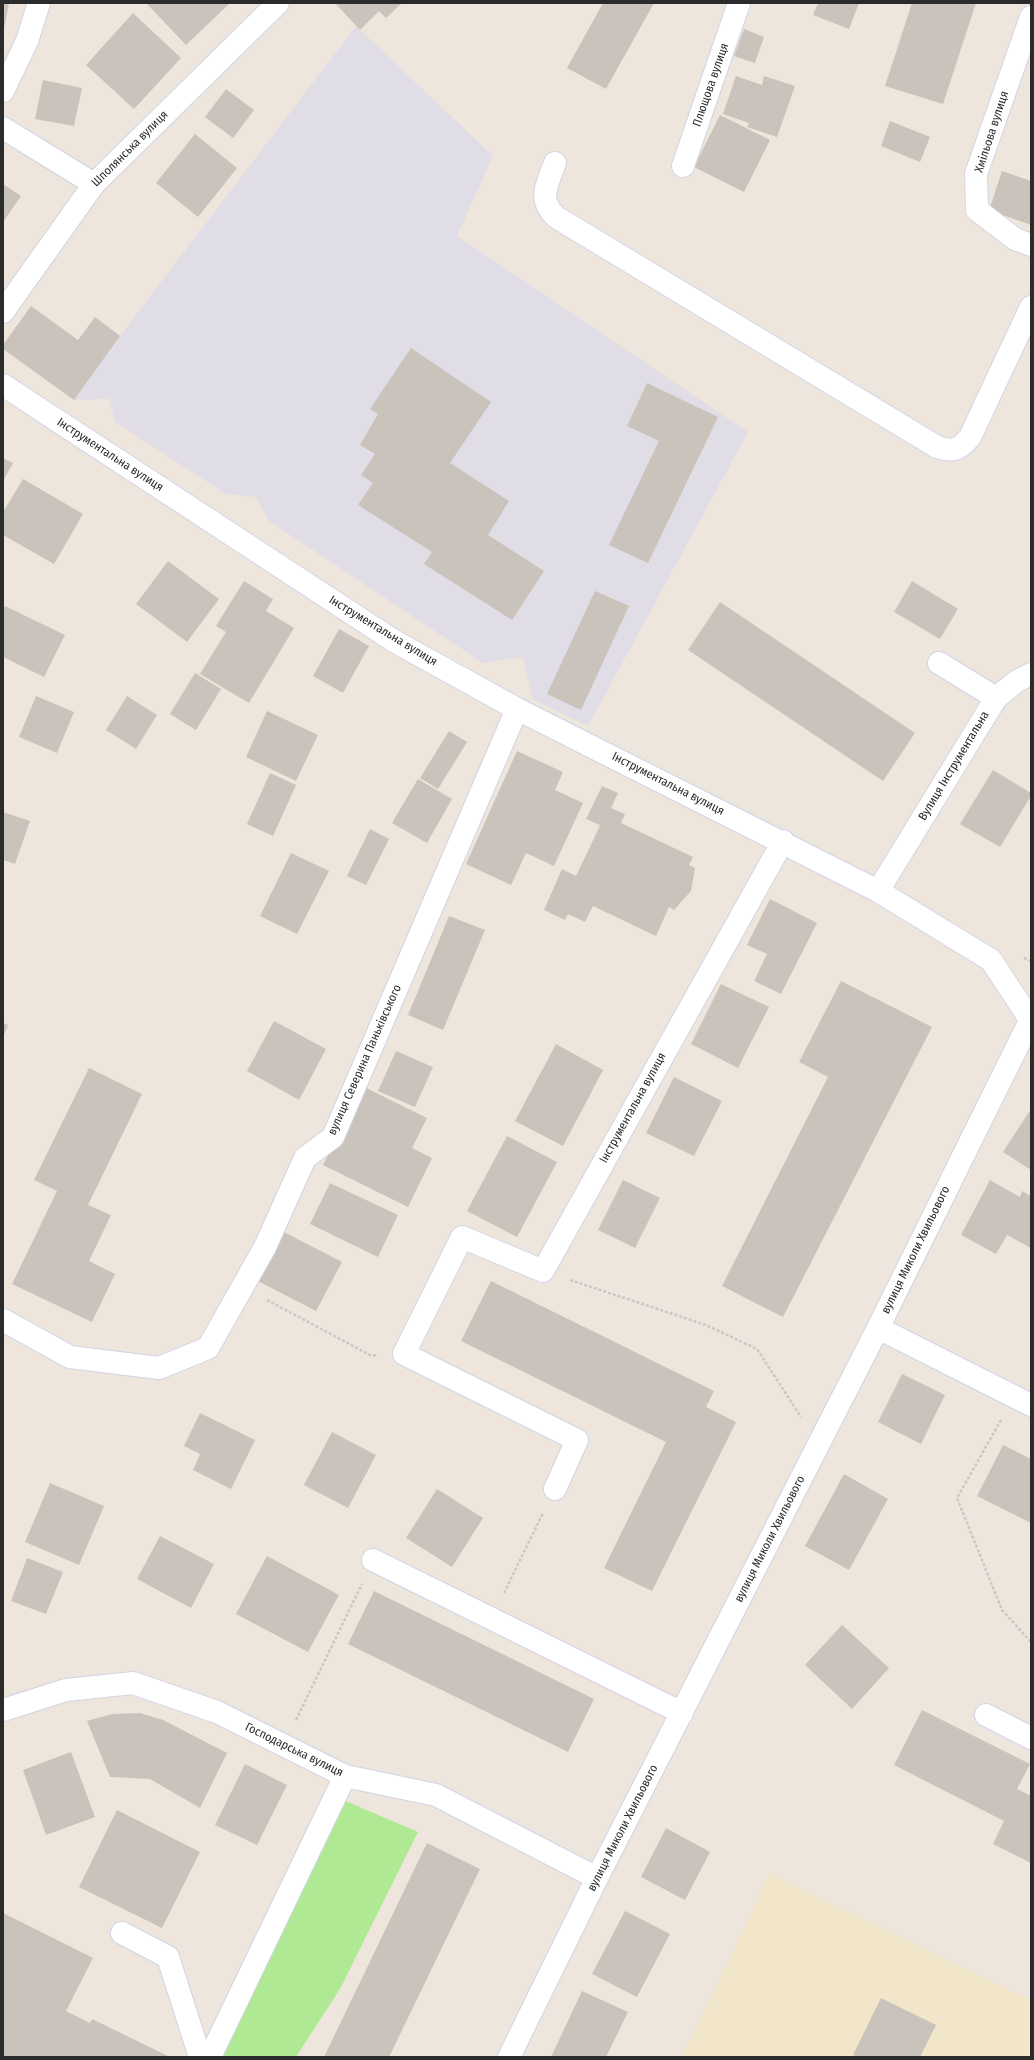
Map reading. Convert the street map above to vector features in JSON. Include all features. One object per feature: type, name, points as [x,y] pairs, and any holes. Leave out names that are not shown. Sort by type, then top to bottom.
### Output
[{"type":"street","points":[[3,91],[28,41],[38,3]]},
{"type":"street","name":"Шполянська вулиця","points":[[3,312],[94,184],[278,3]]},
{"type":"street","name":"Плющова вулиця","points":[[683,166],[739,3]]},
{"type":"street","name":"Хмільова вулиця","points":[[1031,17],[976,174],[977,210],[1016,239],[1031,245]]},
{"type":"street","points":[[3,128],[94,184]]},
{"type":"street","points":[[555,163],[546,188],[544,199],[548,209],[556,217],[936,447],[949,450],[962,447],[970,437],[1031,307]]},
{"type":"street","name":"Інструментальна вулиця","points":[[3,385],[394,641],[517,708],[783,841],[878,891],[991,960],[1030,1021]]},
{"type":"street","name":"Вулиця Інструментальна","points":[[878,891],[996,698],[939,663]]},
{"type":"street","points":[[996,698],[1017,681],[1031,674]]},
{"type":"street","name":"вулиця Северина Паньківського","points":[[3,1320],[70,1357],[159,1368],[208,1348],[265,1247],[305,1158],[333,1137],[517,708]]},
{"type":"street","name":"Інструментальна вулиця","points":[[543,1271],[783,841]]},
{"type":"street","name":"вулиця Миколи Хвильового","points":[[509,2057],[597,1878],[878,1328],[1030,1021]]},
{"type":"street","points":[[543,1271],[462,1237],[404,1354],[577,1440],[555,1490]]},
{"type":"street","points":[[878,1328],[1022,1401]]},
{"type":"street","points":[[374,1560],[491,1620],[682,1713]]},
{"type":"street","name":"Господарська вулиця","points":[[3,1710],[66,1690],[133,1683],[217,1712],[345,1776],[436,1795],[597,1878]]},
{"type":"street","points":[[986,1715],[1031,1738]]},
{"type":"street","points":[[210,2057],[345,1776]]},
{"type":"street","points":[[122,1933],[168,1957],[200,2057]]},
{"type":"path","points":[[543,1271],[706,1325],[756,1349],[819,1444]]},
{"type":"path","points":[[243,1287],[372,1356],[404,1354]]},
{"type":"path","points":[[1022,1401],[958,1498],[1002,1610],[1031,1642]]},
{"type":"path","points":[[491,1620],[555,1490]]},
{"type":"path","points":[[283,1745],[374,1560]]},
{"type":"shaded area","points":[[356,26],[493,156],[457,236],[748,432],[588,726],[533,699],[523,657],[483,663],[269,521],[256,497],[226,494],[115,422],[109,399],[74,400],[120,336]]},
{"type":"shaded area","points":[[770,1874],[1031,2000],[1031,2057],[682,2057]]},
{"type":"green space","points":[[341,1799],[418,1832],[340,1989],[296,2057],[217,2057]]},
{"type":"building","points":[[3,3],[9,3],[4,29],[3,29]]},
{"type":"building","points":[[146,3],[230,3],[186,45]]},
{"type":"building","points":[[335,3],[402,3],[386,18],[379,11],[360,30]]},
{"type":"building","points":[[603,3],[654,3],[606,89],[567,68]]},
{"type":"building","points":[[818,3],[859,3],[849,29],[813,15]]},
{"type":"building","points":[[912,3],[976,3],[943,104],[885,86]]},
{"type":"building","points":[[133,13],[181,58],[134,109],[86,65]]},
{"type":"building","points":[[744,29],[764,37],[755,63],[734,56]]},
{"type":"building","points":[[736,76],[762,85],[764,76],[795,86],[777,137],[747,127],[749,123],[723,114]]},
{"type":"building","points":[[43,80],[82,88],[74,126],[35,119]]},
{"type":"building","points":[[226,89],[254,110],[233,138],[205,117]]},
{"type":"building","points":[[720,115],[770,140],[744,192],[694,167]]},
{"type":"building","points":[[890,121],[930,137],[920,162],[881,146]]},
{"type":"building","points":[[195,134],[237,168],[198,217],[156,183]]},
{"type":"building","points":[[1002,171],[1031,181],[1031,225],[989,210]]},
{"type":"building","points":[[3,184],[21,196],[3,222]]},
{"type":"building","points":[[31,306],[78,340],[95,317],[120,336],[74,400],[3,349],[3,345]]},
{"type":"building","points":[[411,348],[491,402],[450,463],[509,501],[488,535],[544,571],[512,620],[424,564],[432,552],[358,505],[373,483],[361,475],[375,454],[360,445],[378,414],[370,409]]},
{"type":"building","points":[[647,383],[718,417],[648,563],[609,545],[659,441],[627,426]]},
{"type":"building","points":[[3,458],[13,463],[3,481]]},
{"type":"building","points":[[23,479],[83,514],[54,564],[3,535],[3,512]]},
{"type":"building","points":[[168,561],[219,599],[187,642],[136,604]]},
{"type":"building","points":[[244,581],[273,599],[266,611],[294,628],[249,703],[200,674],[226,632],[216,626]]},
{"type":"building","points":[[912,581],[958,609],[940,639],[894,612]]},
{"type":"building","points":[[595,591],[629,606],[581,710],[547,694]]},
{"type":"building","points":[[720,602],[915,733],[883,781],[688,650]]},
{"type":"building","points":[[5,606],[65,635],[44,677],[3,657],[3,611]]},
{"type":"building","points":[[339,629],[369,646],[343,693],[313,676]]},
{"type":"building","points":[[195,673],[221,689],[196,730],[170,714]]},
{"type":"building","points":[[36,696],[74,712],[57,753],[19,737]]},
{"type":"building","points":[[127,696],[157,715],[136,749],[106,730]]},
{"type":"building","points":[[267,711],[318,735],[296,781],[246,757]]},
{"type":"building","points":[[449,731],[467,742],[438,789],[420,778]]},
{"type":"building","points":[[517,751],[563,772],[555,790],[583,803],[554,866],[526,853],[511,885],[466,864]]},
{"type":"building","points":[[993,770],[1031,793],[1031,796],[1000,847],[960,824]]},
{"type":"building","points":[[270,773],[296,785],[273,836],[247,824]]},
{"type":"building","points":[[418,779],[452,799],[427,843],[392,823]]},
{"type":"building","points":[[602,786],[618,793],[611,808],[625,814],[621,823],[693,857],[689,865],[695,868],[691,891],[674,910],[669,907],[656,936],[593,906],[585,922],[568,914],[565,920],[544,910],[562,869],[576,876],[597,832],[600,825],[586,819]]},
{"type":"building","points":[[3,812],[30,821],[15,864],[3,860]]},
{"type":"building","points":[[370,829],[389,839],[366,885],[347,876]]},
{"type":"building","points":[[291,853],[329,871],[297,934],[260,916]]},
{"type":"building","points":[[770,899],[817,923],[781,994],[754,981],[767,954],[747,945]]},
{"type":"building","points":[[449,916],[485,930],[443,1030],[408,1015]]},
{"type":"building","points":[[841,981],[932,1027],[783,1317],[722,1286],[828,1077],[799,1062]]},
{"type":"building","points":[[721,984],[769,1007],[738,1068],[691,1044]]},
{"type":"building","points":[[274,1021],[326,1049],[299,1100],[247,1071]]},
{"type":"building","points":[[3,1023],[8,1025],[3,1037]]},
{"type":"building","points":[[556,1044],[603,1070],[563,1146],[515,1121]]},
{"type":"building","points":[[396,1051],[433,1067],[415,1107],[378,1091]]},
{"type":"building","points":[[89,1068],[142,1094],[88,1205],[111,1215],[89,1261],[115,1274],[92,1322],[12,1284],[57,1191],[34,1180]]},
{"type":"building","points":[[674,1077],[722,1101],[694,1156],[646,1133]]},
{"type":"building","points":[[362,1086],[427,1118],[412,1148],[432,1158],[408,1207],[323,1165]]},
{"type":"building","points":[[1031,1109],[1031,1170],[1003,1152]]},
{"type":"building","points":[[507,1136],[557,1162],[517,1237],[467,1211]]},
{"type":"building","points":[[623,1180],[660,1198],[635,1248],[598,1230]]},
{"type":"building","points":[[990,1180],[1020,1197],[1022,1191],[1031,1196],[1031,1248],[1007,1235],[996,1254],[961,1235]]},
{"type":"building","points":[[330,1183],[398,1215],[378,1257],[310,1224]]},
{"type":"building","points":[[282,1231],[342,1262],[316,1311],[256,1280]]},
{"type":"building","points":[[491,1281],[714,1391],[706,1407],[736,1422],[652,1591],[604,1568],[666,1442],[461,1341]]},
{"type":"building","points":[[902,1374],[945,1395],[921,1444],[878,1422]]},
{"type":"building","points":[[200,1413],[255,1440],[231,1489],[193,1470],[200,1454],[184,1446]]},
{"type":"building","points":[[332,1432],[376,1455],[348,1508],[304,1485]]},
{"type":"building","points":[[1003,1445],[1031,1459],[1031,1523],[977,1496]]},
{"type":"building","points":[[844,1474],[888,1499],[849,1570],[805,1546]]},
{"type":"building","points":[[50,1483],[104,1506],[79,1565],[25,1542]]},
{"type":"building","points":[[437,1489],[483,1518],[452,1567],[406,1538]]},
{"type":"building","points":[[160,1536],[214,1564],[191,1608],[137,1579]]},
{"type":"building","points":[[267,1556],[339,1595],[308,1652],[236,1614]]},
{"type":"building","points":[[27,1558],[63,1572],[46,1614],[11,1601]]},
{"type":"building","points":[[374,1591],[594,1699],[568,1752],[348,1644]]},
{"type":"building","points":[[842,1625],[889,1668],[852,1709],[805,1665]]},
{"type":"building","points":[[922,1710],[1030,1764],[1017,1789],[1031,1796],[1031,1863],[993,1844],[1004,1821],[894,1765]]},
{"type":"building","points":[[140,1713],[163,1720],[227,1753],[200,1808],[150,1779],[110,1777],[87,1721],[112,1714]]},
{"type":"building","points":[[71,1752],[95,1817],[46,1835],[23,1770]]},
{"type":"building","points":[[245,1764],[287,1785],[257,1845],[215,1825]]},
{"type":"building","points":[[117,1810],[200,1852],[162,1928],[79,1887]]},
{"type":"building","points":[[666,1828],[710,1852],[685,1900],[641,1877]]},
{"type":"building","points":[[427,1843],[480,1869],[389,2057],[324,2057]]},
{"type":"building","points":[[625,1911],[670,1934],[637,1997],[592,1974]]},
{"type":"building","points":[[3,1913],[93,1958],[66,2011],[90,2023],[92,2019],[170,2057],[3,2057]]},
{"type":"building","points":[[582,1991],[628,2012],[606,2057],[551,2057]]},
{"type":"building","points":[[881,1998],[936,2025],[920,2057],[858,2057],[853,2055]]}]
